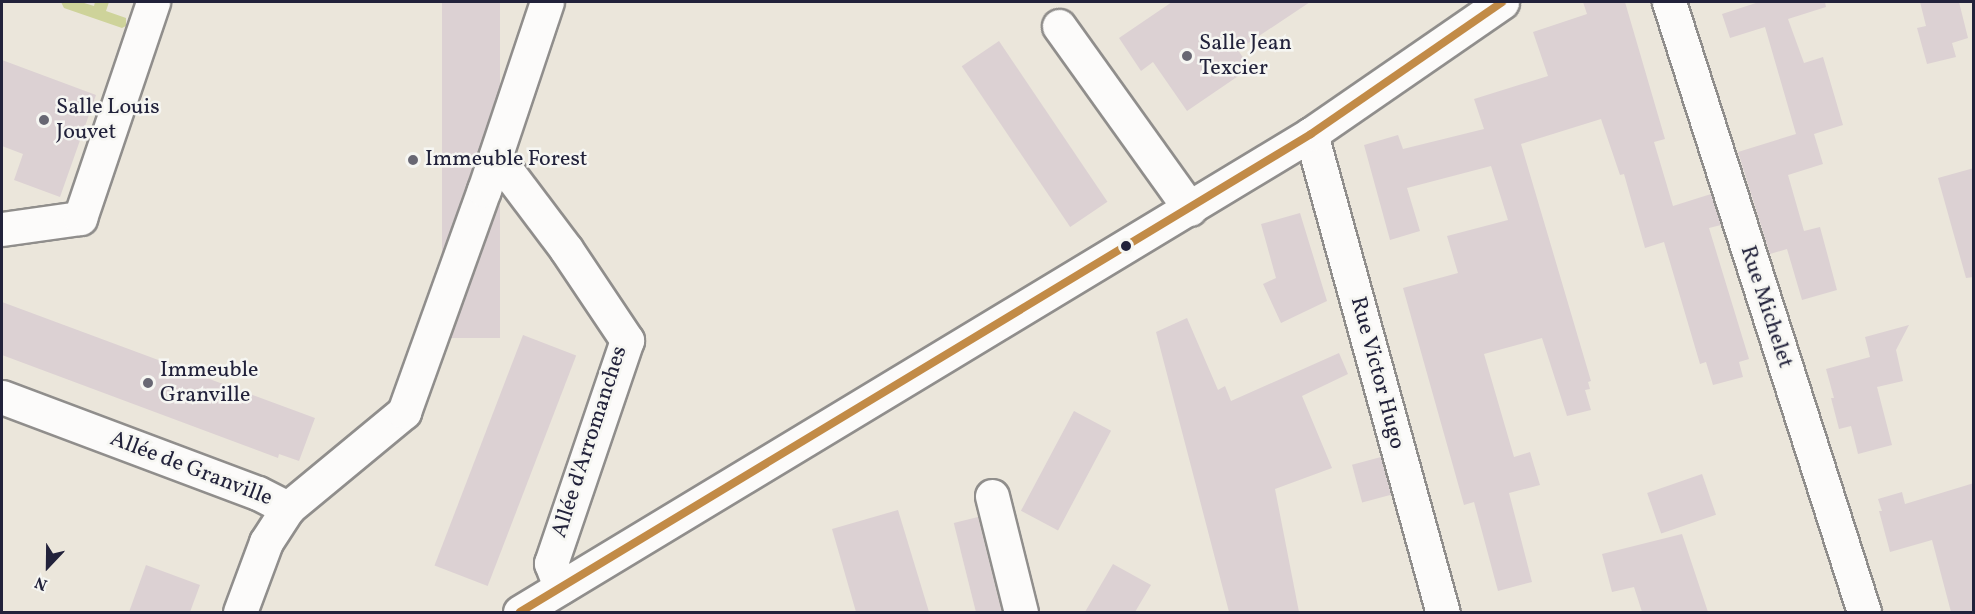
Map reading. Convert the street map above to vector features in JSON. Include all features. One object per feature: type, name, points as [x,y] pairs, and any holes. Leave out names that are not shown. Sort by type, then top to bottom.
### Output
[{"type":"street","points":[[2,229],[80,218],[153,2]]},
{"type":"street","name":"Allée de Granville","points":[[2,397],[247,489],[288,508],[404,412],[496,156],[547,2]]},
{"type":"street","points":[[520,612],[1311,134],[1502,2]]},
{"type":"street","name":"Rue Michelet","points":[[1669,2],[1864,612]]},
{"type":"street","points":[[1059,26],[1190,209]]},
{"type":"street","name":"Rue Victor Hugo","points":[[1311,134],[1443,612]]},
{"type":"street","name":"Allée d'Arromanches","points":[[496,156],[566,249],[627,340],[551,563],[560,587]]},
{"type":"street","points":[[992,496],[1021,612]]},
{"type":"street","points":[[240,612],[266,542],[288,508]]},
{"type":"green space","points":[[61,2],[81,2],[94,6],[95,2],[109,2],[106,11],[126,18],[126,26],[122,28],[64,8]]},
{"type":"building","points":[[442,2],[500,2],[500,338],[442,338]]},
{"type":"building","name":"Salle Jean Texcier","points":[[1172,2],[1310,2],[1238,50],[1250,68],[1187,111],[1153,62],[1141,71],[1119,38]]},
{"type":"building","points":[[1583,2],[1625,2],[1665,139],[1654,142],[1673,206],[1711,194],[1721,225],[1709,228],[1749,359],[1739,362],[1743,377],[1713,385],[1706,362],[1700,364],[1664,242],[1645,248],[1624,174],[1620,175],[1601,119],[1521,144],[1591,381],[1588,382],[1590,389],[1585,390],[1591,410],[1567,416],[1542,338],[1484,354],[1514,457],[1530,452],[1540,485],[1509,493],[1532,582],[1498,591],[1474,502],[1464,505],[1403,288],[1458,273],[1447,236],[1508,220],[1491,166],[1407,188],[1420,231],[1390,240],[1364,145],[1398,135],[1403,149],[1484,129],[1474,99],[1548,76],[1533,32],[1587,14]]},
{"type":"building","points":[[1759,2],[1825,2],[1826,7],[1788,19],[1804,63],[1823,57],[1843,125],[1814,134],[1823,164],[1788,175],[1804,231],[1820,227],[1837,290],[1802,300],[1787,249],[1770,254],[1738,152],[1796,134],[1765,27],[1730,38],[1722,14]]},
{"type":"building","points":[[1920,2],[1959,2],[1968,38],[1952,43],[1956,57],[1927,64],[1917,28],[1926,26]]},
{"type":"building","points":[[999,41],[1107,202],[1070,227],[962,66]]},
{"type":"building","name":"Salle Louis Jouvet","points":[[2,60],[96,95],[60,197],[14,180],[23,154],[2,146]]},
{"type":"building","points":[[1974,168],[1974,277],[1966,278],[1938,178]]},
{"type":"building","points":[[1300,213],[1327,301],[1281,323],[1263,284],[1276,278],[1261,224]]},
{"type":"building","name":"Immeuble Granville","points":[[2,302],[315,418],[299,461],[279,454],[278,458],[2,355]]},
{"type":"building","points":[[1187,318],[1218,390],[1225,386],[1231,401],[1339,353],[1348,374],[1302,396],[1332,468],[1275,489],[1299,612],[1229,612],[1156,332]]},
{"type":"building","points":[[1909,325],[1896,350],[1903,381],[1877,387],[1892,445],[1858,454],[1851,426],[1839,429],[1826,369],[1870,357],[1865,337]]},
{"type":"building","points":[[523,335],[576,355],[488,586],[434,566]]},
{"type":"building","points":[[1074,411],[1111,431],[1058,530],[1021,511]]},
{"type":"building","points":[[1381,457],[1391,495],[1362,502],[1352,465]]},
{"type":"building","points":[[1702,474],[1716,515],[1661,534],[1647,493]]},
{"type":"building","points":[[1974,483],[1974,612],[1951,612],[1932,540],[1890,552],[1878,499],[1902,492],[1905,504]]},
{"type":"building","points":[[898,510],[929,612],[856,612],[832,529]]},
{"type":"building","points":[[978,517],[1002,612],[976,612],[954,523]]},
{"type":"building","points":[[1682,534],[1708,612],[1642,612],[1634,587],[1612,592],[1602,554]]},
{"type":"building","points":[[1113,564],[1151,585],[1135,612],[1085,612]]},
{"type":"building","points":[[146,565],[200,585],[190,612],[129,612]]},
{"type":"transit line","points":[[520,612],[1311,134],[1502,2]]},
{"type":"place","name":"Salle Jean Texcier","points":[[1187,56]]},
{"type":"place","name":"Salle Louis Jouvet","points":[[44,120]]},
{"type":"place","name":"Immeuble Forest","points":[[413,160]]},
{"type":"place","name":"Immeuble Granville","points":[[148,383]]}]
